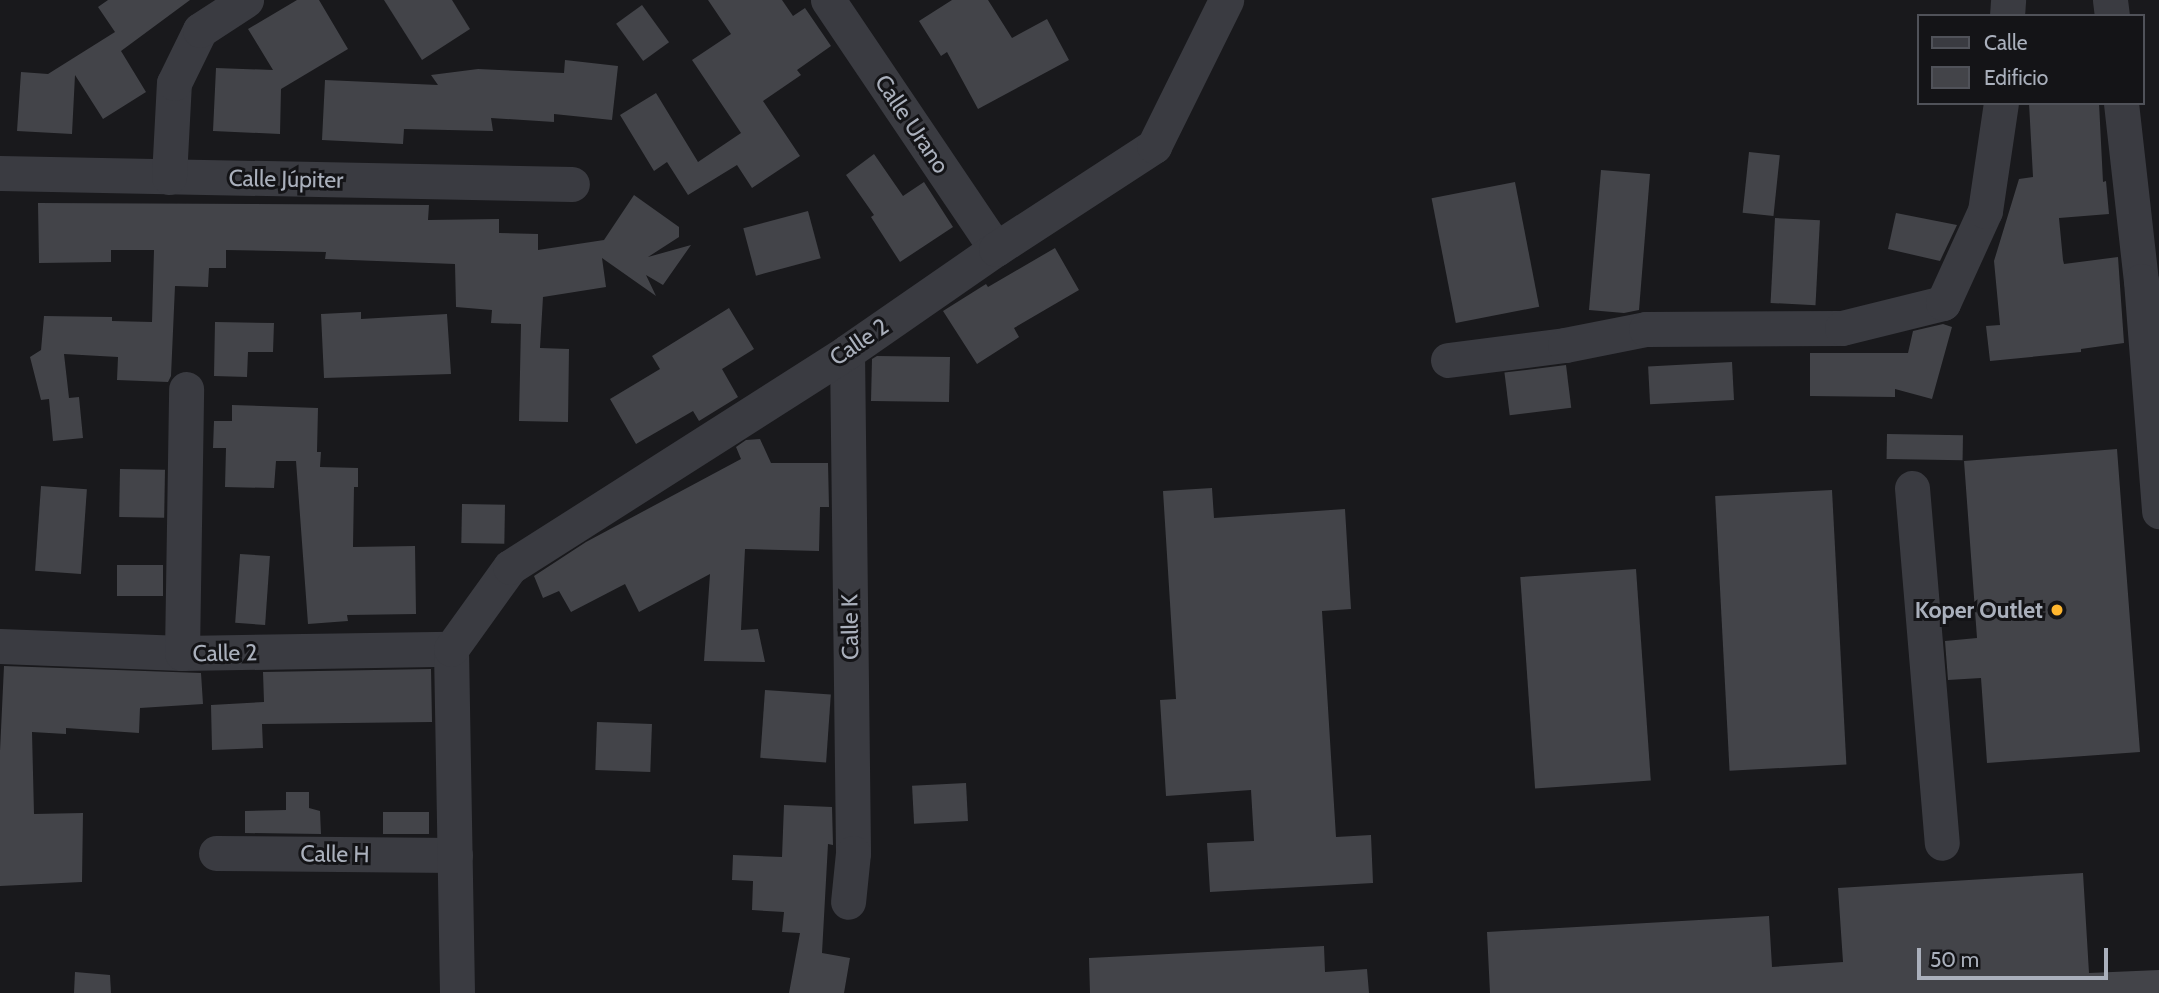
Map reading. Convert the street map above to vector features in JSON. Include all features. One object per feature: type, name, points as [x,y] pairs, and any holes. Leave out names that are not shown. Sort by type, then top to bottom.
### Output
[{"type":"street","points":[[169,177],[174,83],[200,30],[246,0]]},
{"type":"street","name":"Calle Urano","points":[[828,0],[996,248]]},
{"type":"street","name":"Calle 2","points":[[0,646],[182,653],[451,649],[510,567],[847,352],[996,248],[1154,145],[1226,0]]},
{"type":"street","points":[[1448,360],[1565,345],[1647,329],[1842,328],[1943,303],[1985,211],[2001,105]]},
{"type":"street","points":[[2121,105],[2150,282],[2159,511]]},
{"type":"street","name":"Calle Júpiter","points":[[0,173],[572,184]]},
{"type":"street","name":"Calle K","points":[[847,352],[853,853],[848,902]]},
{"type":"street","points":[[182,653],[186,389]]},
{"type":"street","points":[[1912,488],[1942,843]]},
{"type":"street","points":[[451,649],[457,993]]},
{"type":"street","name":"Calle H","points":[[216,853],[455,855]]},
{"type":"building","points":[[108,0],[190,0],[121,51],[146,92],[103,119],[75,75],[72,134],[17,131],[21,72],[48,74],[115,32],[98,7]]},
{"type":"building","points":[[297,0],[319,0],[348,49],[281,89],[280,134],[213,131],[216,68],[273,70],[248,29]]},
{"type":"building","points":[[384,0],[452,0],[470,29],[422,60]]},
{"type":"building","points":[[708,0],[782,0],[793,16],[805,8],[831,46],[797,70],[801,75],[763,101],[800,156],[752,188],[737,165],[688,195],[667,162],[654,171],[620,115],[656,93],[698,162],[741,133],[692,60],[731,34]]},
{"type":"building","points":[[952,0],[988,0],[1012,38],[1047,19],[1069,60],[978,109],[947,52],[941,56],[919,21]]},
{"type":"building","points":[[642,5],[669,42],[643,61],[616,24]]},
{"type":"building","points":[[565,60],[618,66],[612,120],[554,114],[554,122],[491,118],[493,131],[404,129],[403,144],[322,140],[325,80],[438,85],[431,75],[478,69],[564,73]]},
{"type":"building","points":[[2029,105],[2099,105],[2103,182],[2106,181],[2109,214],[2059,218],[2063,260],[2064,264],[2118,257],[2124,343],[2081,349],[2081,352],[1990,361],[1986,326],[2000,325],[1994,261],[2019,179],[2033,177]]},
{"type":"building","points":[[1749,152],[1780,155],[1773,216],[1743,213]]},
{"type":"building","points":[[874,154],[903,196],[924,182],[953,227],[900,262],[871,217],[874,215],[846,175]]},
{"type":"building","points":[[1601,170],[1650,174],[1639,310],[1624,313],[1589,310]]},
{"type":"building","points":[[1515,182],[1539,307],[1456,323],[1432,198]]},
{"type":"building","points":[[634,195],[679,227],[679,237],[648,257],[691,245],[663,285],[646,275],[656,296],[602,258],[606,287],[543,297],[540,348],[569,349],[568,422],[519,421],[521,324],[491,323],[492,310],[456,307],[455,264],[325,259],[326,252],[226,250],[226,268],[209,268],[208,287],[175,286],[171,376],[168,382],[117,380],[118,357],[64,354],[69,398],[79,397],[83,438],[53,441],[49,399],[41,400],[30,357],[41,350],[44,316],[112,317],[112,321],[152,322],[154,250],[111,250],[111,262],[39,263],[38,203],[429,205],[428,220],[499,219],[499,233],[538,234],[538,250],[604,240]]},
{"type":"building","points":[[808,211],[821,258],[756,276],[743,228]]},
{"type":"building","points":[[1896,213],[1957,225],[1940,261],[1888,249]]},
{"type":"building","points":[[1775,218],[1820,220],[1815,305],[1771,303]]},
{"type":"building","points":[[1055,248],[1079,290],[1014,328],[1019,337],[977,364],[943,311],[986,284],[988,287]]},
{"type":"building","points":[[729,308],[754,349],[722,369],[738,397],[699,421],[693,411],[636,444],[610,399],[660,369],[652,356]]},
{"type":"building","points":[[361,312],[361,319],[447,314],[451,374],[324,378],[321,314]]},
{"type":"building","points":[[215,322],[274,323],[273,352],[248,352],[247,377],[214,376]]},
{"type":"building","points":[[1943,324],[1952,327],[1932,399],[1895,389],[1895,397],[1810,396],[1810,353],[1908,353],[1913,331]]},
{"type":"building","points":[[877,356],[950,357],[949,402],[871,401],[872,359]]},
{"type":"building","points":[[1732,362],[1734,400],[1650,404],[1648,366]]},
{"type":"building","points":[[1566,365],[1571,408],[1510,415],[1504,373]]},
{"type":"building","points":[[232,405],[318,408],[317,452],[321,452],[320,467],[358,468],[358,487],[354,487],[353,547],[415,546],[416,614],[347,615],[348,621],[308,624],[296,461],[276,461],[274,488],[225,487],[226,448],[213,448],[214,421],[232,421]]},
{"type":"building","points":[[1887,434],[1963,435],[1963,460],[1887,459]]},
{"type":"building","points":[[760,439],[771,463],[828,463],[829,507],[820,507],[819,551],[745,549],[741,630],[758,629],[765,662],[704,661],[710,574],[639,612],[625,584],[571,612],[559,591],[543,598],[534,576],[586,542],[741,459],[736,447],[746,440]]},
{"type":"building","points":[[2117,449],[2140,752],[1987,763],[1981,678],[1948,680],[1945,641],[1977,638],[1964,461]]},
{"type":"building","points":[[120,469],[165,470],[164,518],[119,517]]},
{"type":"building","points":[[41,486],[87,489],[81,574],[35,571]]},
{"type":"building","points":[[1212,488],[1214,518],[1345,509],[1351,609],[1322,611],[1336,837],[1371,835],[1373,883],[1210,892],[1207,843],[1254,841],[1251,790],[1166,796],[1160,700],[1176,699],[1163,491]]},
{"type":"building","points":[[1832,490],[1846,765],[1730,771],[1715,496]]},
{"type":"building","points":[[462,504],[505,505],[504,544],[461,543]]},
{"type":"building","points":[[240,554],[270,556],[265,625],[235,623]]},
{"type":"building","points":[[117,565],[163,565],[163,596],[117,596]]},
{"type":"building","points":[[1636,569],[1651,780],[1535,789],[1520,577]]},
{"type":"building","points":[[4,666],[201,673],[203,704],[140,708],[139,733],[66,728],[66,734],[32,732],[34,814],[83,813],[82,882],[0,886],[0,751]]},
{"type":"building","points":[[431,669],[432,722],[262,724],[263,748],[212,750],[211,705],[264,702],[263,672]]},
{"type":"building","points":[[765,690],[831,695],[826,762],[760,758]]},
{"type":"building","points":[[597,722],[652,724],[650,772],[595,770]]},
{"type":"building","points":[[966,783],[968,821],[914,824],[912,786]]},
{"type":"building","points":[[286,792],[309,792],[309,808],[320,811],[321,834],[245,833],[245,811],[286,810]]},
{"type":"building","points":[[784,805],[832,807],[833,845],[828,844],[822,953],[850,958],[844,993],[789,993],[800,933],[782,932],[784,912],[752,910],[753,881],[732,880],[733,855],[782,857]]},
{"type":"building","points":[[383,812],[429,812],[429,834],[383,834]]},
{"type":"building","points":[[2083,873],[2089,973],[2159,970],[2159,993],[1490,993],[1487,932],[1769,916],[1772,967],[1843,962],[1838,888]]},
{"type":"building","points":[[1324,946],[1325,972],[1367,969],[1369,993],[1090,993],[1089,958]]},
{"type":"building","points":[[75,972],[110,975],[111,993],[74,993]]},
{"type":"place","name":"Koper Outlet","points":[[2057,610]]}]
